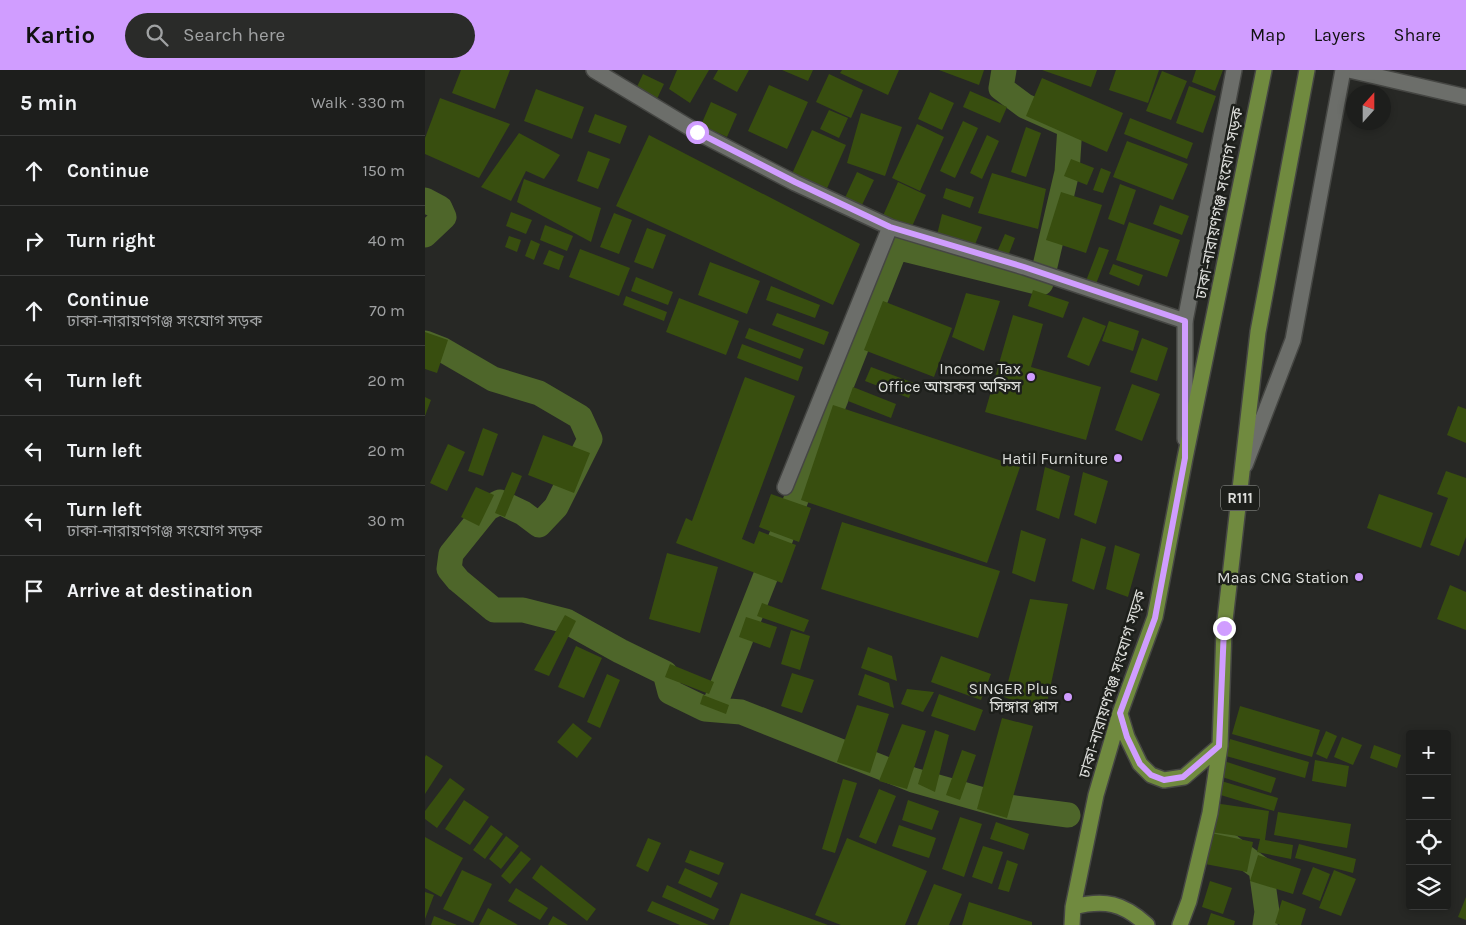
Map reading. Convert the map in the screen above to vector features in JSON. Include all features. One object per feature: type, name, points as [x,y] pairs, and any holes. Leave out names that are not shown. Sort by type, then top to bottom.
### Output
[{"type":"main road","name":"ঢাকা-নারায়ণগঞ্জ সংযোগ সড়ক","points":[[1072,925],[1073,907],[1096,795],[1120,713],[1155,618],[1185,458],[1264,70]]},
{"type":"main road","name":"R111","points":[[1180,925],[1189,902],[1210,812],[1219,746],[1224,628],[1258,332],[1307,70]]},
{"type":"main road","points":[[1120,713],[1127,737],[1140,764],[1151,775],[1164,780],[1183,777],[1219,746]]},
{"type":"main road","points":[[1073,907],[1089,903],[1118,906],[1133,913],[1147,925]]},
{"type":"street","points":[[594,70],[697,132],[795,182],[890,227],[1024,267],[1185,321]]},
{"type":"street","points":[[1185,458],[1185,321],[1234,70]]},
{"type":"street","points":[[1243,471],[1293,340],[1343,70]]},
{"type":"street","points":[[1349,70],[1466,97]]},
{"type":"street","points":[[785,487],[890,227]]},
{"type":"building","points":[[461,70],[510,70],[495,109],[452,93]]},
{"type":"building","points":[[677,70],[709,70],[690,103],[669,89]]},
{"type":"building","points":[[718,70],[749,70],[737,92],[713,79]]},
{"type":"building","points":[[782,70],[813,70],[808,81]]},
{"type":"building","points":[[842,70],[899,70],[888,95],[840,73]]},
{"type":"building","points":[[939,70],[984,70],[979,85]]},
{"type":"building","points":[[1042,70],[1097,70],[1091,87]]},
{"type":"building","points":[[1116,70],[1159,70],[1148,103],[1109,90]]},
{"type":"building","points":[[1196,70],[1223,70],[1215,91],[1192,82]]},
{"type":"building","points":[[1162,71],[1187,81],[1171,120],[1146,111]]},
{"type":"building","points":[[643,74],[664,84],[656,101],[635,91]]},
{"type":"building","points":[[829,74],[863,90],[851,118],[816,102]]},
{"type":"building","points":[[1042,78],[1123,113],[1107,152],[1026,116]]},
{"type":"building","points":[[769,85],[808,102],[787,149],[748,131]]},
{"type":"building","points":[[1189,86],[1216,96],[1203,133],[1176,123]]},
{"type":"building","points":[[536,89],[584,107],[572,139],[524,121]]},
{"type":"building","points":[[970,91],[1007,107],[1000,123],[963,107]]},
{"type":"building","points":[[930,92],[954,103],[942,130],[918,119]]},
{"type":"building","points":[[440,98],[510,124],[479,178],[425,154],[425,138]]},
{"type":"building","points":[[711,102],[737,114],[727,137],[701,125]]},
{"type":"building","points":[[829,110],[848,118],[839,138],[820,129]]},
{"type":"building","points":[[861,113],[902,127],[885,176],[847,163]]},
{"type":"building","points":[[595,114],[627,126],[620,144],[588,132]]},
{"type":"building","points":[[1130,118],[1193,143],[1187,159],[1124,134]]},
{"type":"building","points":[[963,121],[978,128],[955,178],[940,171]]},
{"type":"building","points":[[917,124],[944,137],[920,191],[892,178]]},
{"type":"building","points":[[1026,127],[1041,133],[1026,177],[1011,172]]},
{"type":"building","points":[[812,130],[846,145],[825,193],[790,178]]},
{"type":"building","points":[[519,133],[560,155],[544,179],[526,171],[511,201],[481,187]]},
{"type":"building","points":[[649,135],[860,244],[833,305],[616,206]]},
{"type":"building","points":[[987,135],[999,141],[982,179],[970,173]]},
{"type":"building","points":[[1127,141],[1188,164],[1173,200],[1113,177]]},
{"type":"building","points":[[588,151],[610,159],[598,189],[577,181]]},
{"type":"building","points":[[1071,159],[1094,168],[1087,185],[1064,176]]},
{"type":"building","points":[[1101,168],[1111,172],[1103,193],[1093,190]]},
{"type":"building","points":[[857,172],[874,180],[861,207],[844,200]]},
{"type":"building","points":[[992,173],[1046,189],[1038,229],[978,213]]},
{"type":"building","points":[[524,179],[601,208],[591,242],[517,202]]},
{"type":"building","points":[[898,182],[926,195],[910,231],[882,218]]},
{"type":"building","points":[[1120,184],[1136,190],[1124,225],[1108,219]]},
{"type":"building","points":[[946,188],[974,197],[970,208],[943,198]]},
{"type":"building","points":[[1061,192],[1102,205],[1086,253],[1046,240]]},
{"type":"building","points":[[1160,205],[1189,216],[1182,235],[1153,224]]},
{"type":"building","points":[[511,212],[532,220],[526,234],[506,226]]},
{"type":"building","points":[[614,213],[632,220],[619,254],[600,247]]},
{"type":"building","points":[[942,214],[982,227],[974,247],[937,235]]},
{"type":"building","points":[[1129,222],[1180,240],[1167,277],[1116,260]]},
{"type":"building","points":[[545,225],[573,236],[567,251],[540,240]]},
{"type":"building","points":[[647,228],[666,235],[653,269],[634,262]]},
{"type":"building","points":[[1005,234],[1015,238],[1008,256],[997,252]]},
{"type":"building","points":[[509,236],[521,240],[517,252],[505,247]]},
{"type":"building","points":[[531,240],[540,244],[534,260],[525,256]]},
{"type":"building","points":[[1099,247],[1109,250],[1096,284],[1086,281]]},
{"type":"building","points":[[580,249],[630,268],[619,296],[569,277]]},
{"type":"building","points":[[549,250],[564,256],[559,270],[543,264]]},
{"type":"building","points":[[710,262],[760,281],[747,314],[698,295]]},
{"type":"building","points":[[1113,264],[1143,275],[1139,286],[1109,274]]},
{"type":"building","points":[[636,277],[673,292],[668,305],[631,291]]},
{"type":"building","points":[[771,286],[820,305],[815,318],[766,300]]},
{"type":"building","points":[[1033,290],[1069,302],[1063,318],[1028,306]]},
{"type":"building","points":[[966,293],[1000,301],[984,351],[952,337]]},
{"type":"building","points":[[626,296],[667,312],[664,321],[623,305]]},
{"type":"building","points":[[679,298],[739,321],[726,355],[666,332]]},
{"type":"building","points":[[883,301],[952,328],[934,377],[864,350]]},
{"type":"building","points":[[777,313],[829,332],[824,345],[772,325]]},
{"type":"building","name":"Income Tax Office আয়কর অফিস","points":[[1013,315],[1043,324],[1031,367],[1101,387],[1086,440],[985,412]]},
{"type":"building","points":[[1083,317],[1106,326],[1089,366],[1067,357]]},
{"type":"building","points":[[1109,321],[1139,331],[1133,351],[1102,341]]},
{"type":"building","points":[[749,328],[804,349],[800,359],[745,338]]},
{"type":"building","points":[[425,332],[448,340],[437,373],[425,369]]},
{"type":"building","points":[[1142,338],[1168,348],[1157,381],[1130,372]]},
{"type":"building","points":[[742,344],[803,367],[798,381],[737,358]]},
{"type":"building","points":[[871,367],[914,383],[909,398],[865,381]]},
{"type":"building","points":[[745,377],[795,396],[742,539],[754,544],[759,531],[796,545],[782,583],[676,543],[686,518],[692,521]]},
{"type":"building","points":[[1132,384],[1160,394],[1142,441],[1115,430]]},
{"type":"building","points":[[853,387],[896,404],[891,418],[848,401]]},
{"type":"building","points":[[425,397],[431,400],[425,416]]},
{"type":"building","points":[[833,405],[1020,467],[987,563],[801,500]]},
{"type":"building","points":[[1458,406],[1466,409],[1466,443],[1447,435]]},
{"type":"building","points":[[483,428],[498,434],[483,476],[468,471]]},
{"type":"building","points":[[543,435],[590,453],[574,493],[528,475]]},
{"type":"building","points":[[448,444],[465,452],[447,491],[430,483]]},
{"type":"building","points":[[1045,467],[1070,476],[1059,519],[1036,510]]},
{"type":"building","points":[[1446,471],[1466,478],[1466,537],[1459,556],[1430,545],[1448,498],[1437,494]]},
{"type":"building","points":[[512,472],[522,476],[505,517],[495,513]]},
{"type":"building","points":[[1083,472],[1108,481],[1096,524],[1074,515]]},
{"type":"building","points":[[476,487],[494,495],[479,526],[461,517]]},
{"type":"building","points":[[771,494],[811,508],[799,542],[759,527]]},
{"type":"building","points":[[1379,494],[1433,513],[1421,548],[1367,528]]},
{"type":"building","points":[[842,522],[1000,571],[978,638],[821,589]]},
{"type":"building","points":[[1021,530],[1046,539],[1035,582],[1012,573]]},
{"type":"building","points":[[1081,538],[1106,547],[1094,590],[1072,581]]},
{"type":"building","points":[[1115,545],[1140,554],[1128,597],[1106,589]]},
{"type":"building","points":[[667,553],[718,567],[700,633],[649,619]]},
{"type":"building","points":[[1450,585],[1466,592],[1466,630],[1437,619]]},
{"type":"building","points":[[1030,599],[1068,604],[1045,712],[1004,697]]},
{"type":"building","points":[[762,603],[809,620],[804,632],[757,616]]},
{"type":"building","points":[[565,615],[576,621],[549,676],[534,670]]},
{"type":"building","points":[[746,617],[777,627],[770,648],[739,637]]},
{"type":"building","points":[[791,630],[810,636],[800,670],[781,664]]},
{"type":"building","points":[[576,646],[602,658],[584,698],[558,687]]},
{"type":"building","points":[[868,647],[892,656],[897,681],[861,668]]},
{"type":"building","points":[[941,656],[991,674],[981,700],[931,682]]},
{"type":"building","points":[[670,664],[714,682],[709,694],[665,677]]},
{"type":"building","points":[[792,673],[814,680],[802,713],[781,706]]},
{"type":"building","points":[[607,674],[620,680],[600,728],[587,722]]},
{"type":"building","points":[[865,674],[889,683],[894,708],[858,695]]},
{"type":"building","points":[[907,689],[934,692],[923,712],[901,704]]},
{"type":"building","points":[[939,694],[983,710],[975,731],[931,716]]},
{"type":"building","points":[[703,695],[729,705],[726,714],[700,704]]},
{"type":"building","points":[[857,705],[889,714],[870,773],[837,762]]},
{"type":"building","points":[[1240,706],[1320,730],[1312,757],[1232,734]]},
{"type":"building","points":[[1002,718],[1033,726],[1007,818],[977,809]]},
{"type":"building","points":[[573,723],[592,738],[577,758],[557,742]]},
{"type":"building","points":[[902,724],[926,731],[907,789],[879,781]]},
{"type":"building","points":[[935,730],[949,735],[935,792],[918,784]]},
{"type":"building","points":[[1326,731],[1337,736],[1327,759],[1316,754]]},
{"type":"building","points":[[1342,737],[1362,745],[1353,765],[1334,757]]},
{"type":"building","points":[[1230,739],[1309,762],[1305,778],[1226,756]]},
{"type":"building","points":[[1374,745],[1401,755],[1397,768],[1370,758]]},
{"type":"building","points":[[962,750],[976,755],[960,800],[946,795]]},
{"type":"building","points":[[426,755],[443,766],[425,794],[425,757]]},
{"type":"building","points":[[1315,760],[1349,766],[1346,787],[1312,781]]},
{"type":"building","points":[[1224,761],[1276,778],[1271,793],[1219,776]]},
{"type":"building","points":[[450,778],[465,789],[437,828],[425,819],[425,811]]},
{"type":"building","points":[[843,779],[857,783],[835,853],[822,849]]},
{"type":"building","points":[[1218,780],[1278,798],[1274,811],[1214,793]]},
{"type":"building","points":[[879,789],[896,796],[876,844],[859,837]]},
{"type":"building","points":[[464,800],[489,817],[470,845],[445,829]]},
{"type":"building","points":[[908,800],[939,811],[932,830],[902,820]]},
{"type":"building","points":[[1214,803],[1269,811],[1265,840],[1293,845],[1291,859],[1257,852],[1260,839],[1210,832]]},
{"type":"building","points":[[1278,812],[1351,824],[1347,848],[1274,835]]},
{"type":"building","points":[[960,817],[982,824],[964,877],[942,869]]},
{"type":"building","points":[[996,822],[1029,834],[1024,850],[990,839]]},
{"type":"building","points":[[491,825],[503,834],[485,859],[473,850]]},
{"type":"building","points":[[899,825],[936,838],[929,858],[892,846]]},
{"type":"building","points":[[1211,833],[1253,842],[1247,872],[1205,864]]},
{"type":"building","points":[[506,836],[519,846],[501,869],[489,859]]},
{"type":"building","points":[[425,837],[463,858],[441,897],[425,888]]},
{"type":"building","points":[[648,838],[661,843],[648,872],[636,866]]},
{"type":"building","points":[[847,838],[927,871],[905,925],[841,925],[815,915]]},
{"type":"building","points":[[1299,844],[1356,859],[1353,873],[1295,858]]},
{"type":"building","points":[[983,846],[1003,852],[992,884],[972,877]]},
{"type":"building","points":[[690,850],[724,863],[719,875],[685,862]]},
{"type":"building","points":[[521,851],[531,859],[510,884],[501,876]]},
{"type":"building","points":[[1258,855],[1301,869],[1293,894],[1250,881]]},
{"type":"building","points":[[1007,860],[1018,864],[1009,892],[998,889]]},
{"type":"building","points":[[541,865],[596,909],[587,921],[532,878]]},
{"type":"building","points":[[1313,867],[1330,874],[1320,901],[1302,894]]},
{"type":"building","points":[[685,868],[718,883],[711,898],[678,883]]},
{"type":"building","points":[[462,870],[492,884],[473,923],[443,909]]},
{"type":"building","points":[[1334,870],[1356,879],[1341,916],[1319,908]]},
{"type":"building","points":[[1210,881],[1232,888],[1223,914],[1202,907]]},
{"type":"building","points":[[934,884],[962,894],[949,925],[917,925]]},
{"type":"building","points":[[667,885],[719,909],[714,920],[662,897]]},
{"type":"building","points":[[516,888],[548,908],[540,920],[508,901]]},
{"type":"building","points":[[425,892],[434,895],[425,919]]},
{"type":"building","points":[[741,893],[828,925],[729,925]]},
{"type":"building","points":[[1466,897],[1466,920],[1458,917]]},
{"type":"building","points":[[1282,900],[1306,909],[1301,925],[1280,925],[1275,923]]},
{"type":"building","points":[[652,901],[709,925],[680,925],[647,911]]},
{"type":"building","points":[[969,902],[1032,922],[1032,925],[962,925]]},
{"type":"building","points":[[488,908],[518,925],[479,925]]},
{"type":"building","points":[[1211,913],[1235,921],[1234,925],[1207,925]]},
{"type":"building","points":[[434,916],[457,925],[431,925]]},
{"type":"building","points":[[553,916],[568,925],[548,925]]},
{"type":"waterway","points":[[713,709],[896,247],[1041,283],[1067,172],[1070,126],[1025,106],[1001,88],[1004,70]]},
{"type":"waterway","points":[[425,200],[440,208],[444,217],[425,235]]},
{"type":"waterway","points":[[425,343],[443,350],[493,379],[539,393],[580,417],[590,439],[556,507],[539,525],[523,513],[500,502],[488,508],[451,554],[449,569],[458,580],[494,610],[523,610],[566,621],[665,673],[670,692],[705,709],[741,712],[913,780],[1008,807],[1068,815]]},
{"type":"waterway","points":[[1220,842],[1231,847],[1261,869],[1267,912],[1265,925]]},
{"type":"place","name":"Income Tax Office আয়কর অফিস","points":[[1031,377]]},
{"type":"place","name":"Hatil Furniture","points":[[1118,458]]},
{"type":"place","name":"Maas CNG Station","points":[[1359,577]]},
{"type":"place","name":"SINGER Plus সিঙ্গার প্লাস","points":[[1068,697]]},
{"type":"route","points":[[697,132],[795,182],[890,227],[1024,267],[1185,321],[1185,458],[1155,618],[1120,713],[1127,737],[1140,764],[1151,775],[1164,780],[1183,777],[1219,746],[1224,628]]}]
